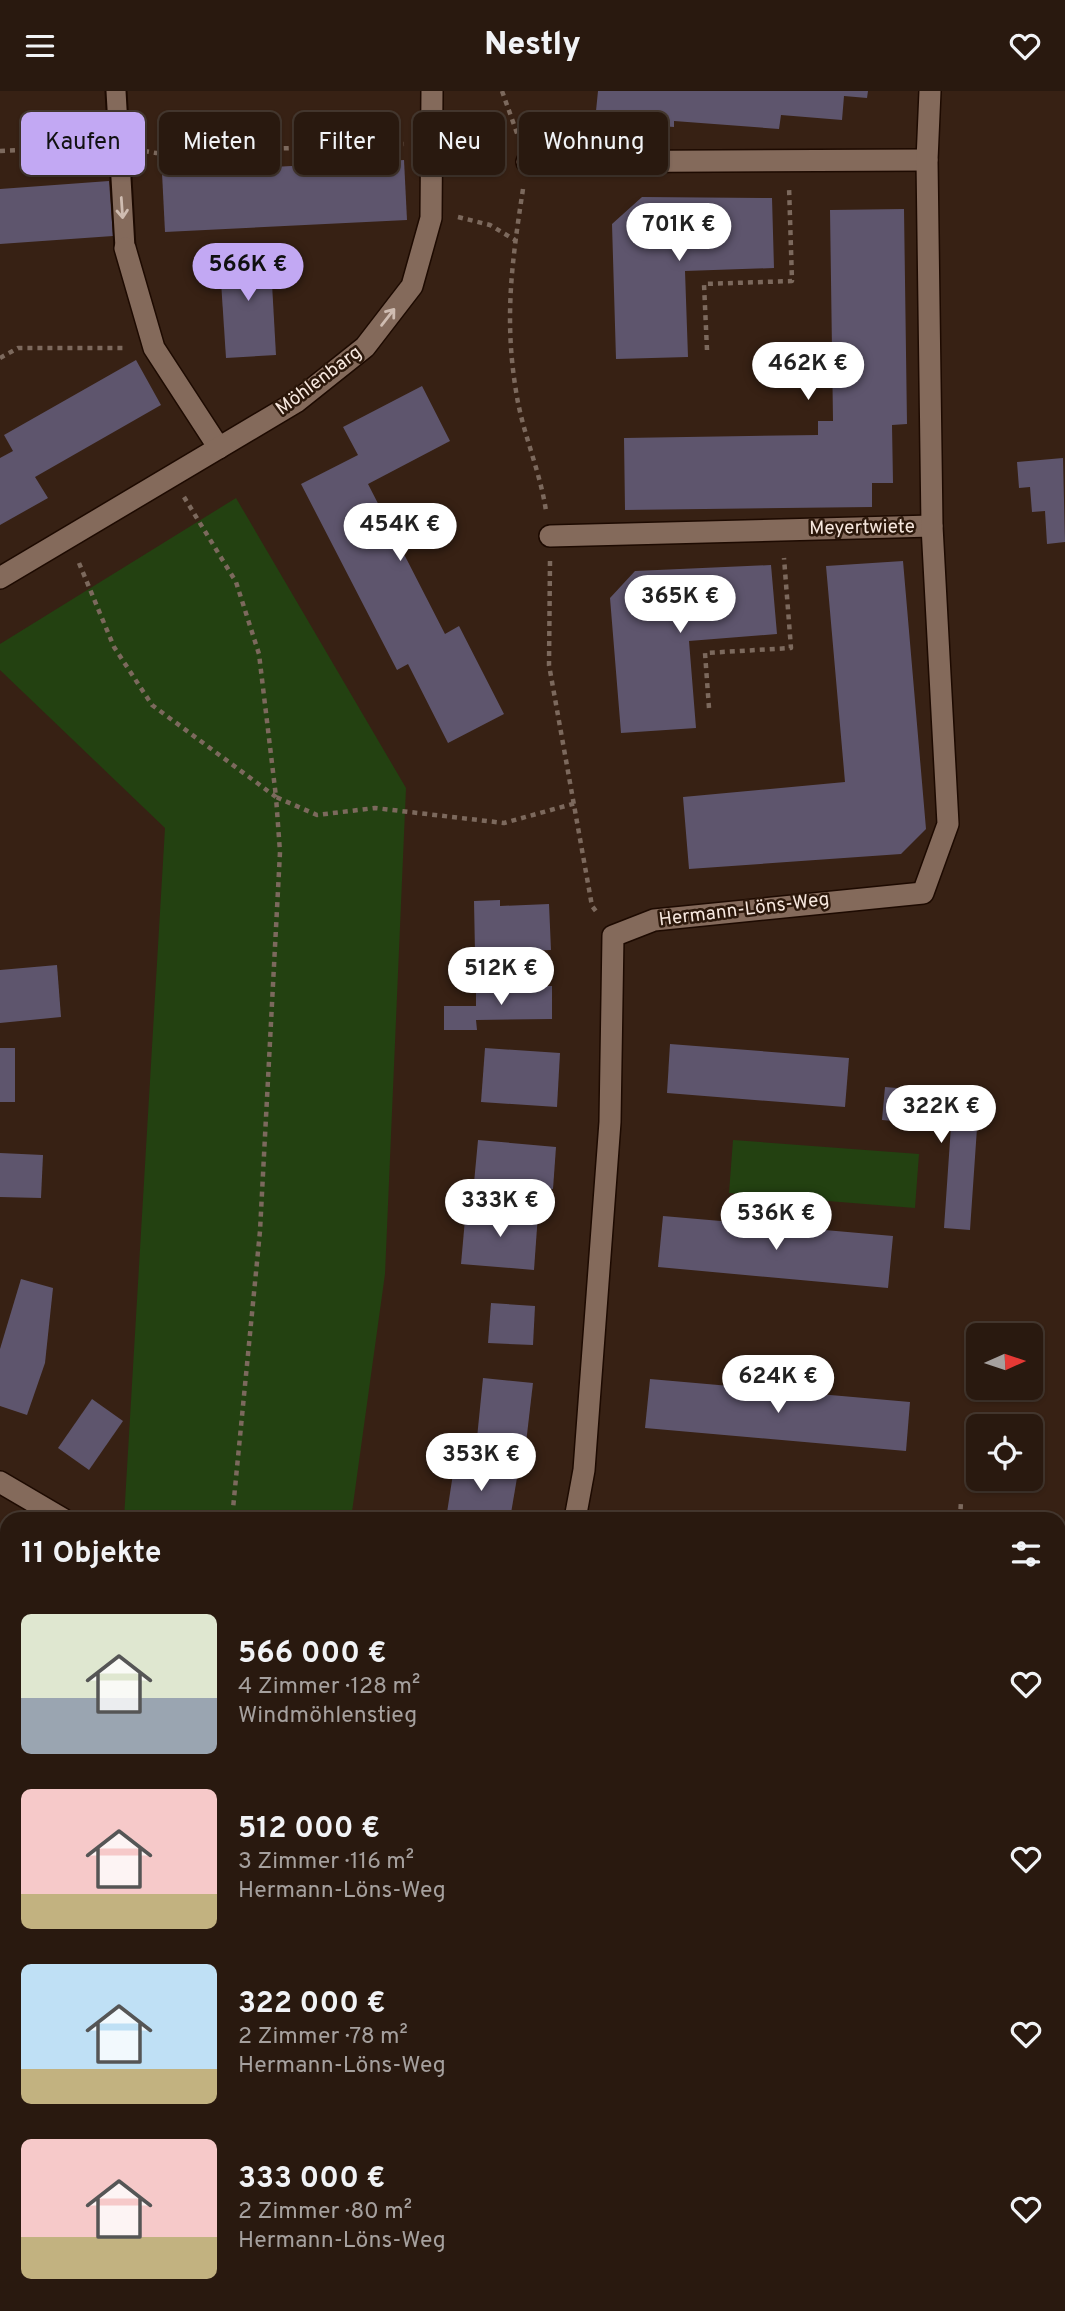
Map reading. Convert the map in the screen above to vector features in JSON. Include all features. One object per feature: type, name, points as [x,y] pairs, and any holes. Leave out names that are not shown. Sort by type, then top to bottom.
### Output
[{"type":"street","name":"Möhlenbarg","points":[[432,91],[432,112]]},
{"type":"street","name":"Meyertwiete","points":[[550,535],[932,526],[926,160],[930,91]]},
{"type":"street","points":[[668,161],[926,160]]},
{"type":"street","name":"Möhlenbarg","points":[[0,578],[296,402],[365,347],[412,286],[431,218],[432,175]]},
{"type":"street","points":[[125,248],[154,348],[219,449]]},
{"type":"street","name":"Hermann-Löns-Weg","points":[[576,1512],[584,1470],[610,1122],[613,936],[654,920],[923,893],[948,824],[932,526]]},
{"type":"street","points":[[0,1482],[51,1512]]},
{"type":"lane","points":[[116,91],[117,112]]},
{"type":"lane","points":[[120,175],[125,248]]},
{"type":"path","points":[[145,151],[156,153],[413,144]]},
{"type":"path","points":[[0,151],[21,150]]},
{"type":"path","points":[[707,350],[704,284],[792,281],[788,160]]},
{"type":"path","points":[[431,218],[460,217],[490,226],[515,240]]},
{"type":"path","points":[[0,358],[18,348],[154,348]]},
{"type":"path","points":[[171,476],[236,582],[258,654],[280,852],[260,1231],[233,1512]]},
{"type":"path","points":[[709,708],[705,653],[791,648],[782,529]]},
{"type":"path","points":[[69,537],[114,647],[152,705],[276,797],[317,815],[375,808],[504,823],[576,803]]},
{"type":"path","points":[[960,1512],[961,1501]]},
{"type":"green space","points":[[236,498],[406,788],[385,1274],[352,1512],[124,1512],[165,828],[0,670],[0,644]]},
{"type":"green space","points":[[733,1140],[919,1154],[915,1208],[729,1193]]},
{"type":"building","points":[[598,91],[868,91],[867,98],[844,96],[842,120],[781,115],[779,129],[674,121],[674,127],[668,127],[668,112],[596,112]]},
{"type":"building","points":[[399,160],[404,160],[407,220],[165,232],[162,175],[280,175],[280,167],[294,166],[294,175],[399,175]]},
{"type":"building","points":[[109,181],[113,236],[0,244],[0,189]]},
{"type":"building","points":[[642,197],[772,198],[774,268],[685,271],[688,357],[616,359],[612,224]]},
{"type":"building","points":[[904,209],[907,424],[892,425],[893,483],[872,483],[872,507],[625,510],[624,438],[818,435],[818,421],[833,421],[830,210]]},
{"type":"building","points":[[270,248],[276,355],[226,358],[219,251]]},
{"type":"building","points":[[136,360],[161,405],[35,477],[48,498],[0,525],[0,458],[13,451],[4,435]]},
{"type":"building","points":[[422,386],[450,441],[368,484],[445,634],[459,626],[504,714],[448,743],[408,664],[397,670],[301,484],[358,455],[343,427]]},
{"type":"building","points":[[1063,458],[1065,542],[1047,544],[1045,511],[1032,512],[1030,487],[1019,488],[1017,462]]},
{"type":"building","points":[[903,561],[926,829],[901,854],[689,869],[683,797],[845,782],[826,566]]},
{"type":"building","points":[[771,565],[777,634],[689,641],[696,728],[621,733],[610,598],[635,571]]},
{"type":"building","points":[[500,900],[500,906],[549,904],[551,950],[475,953],[474,901]]},
{"type":"building","points":[[57,965],[61,1017],[0,1023],[0,970]]},
{"type":"building","points":[[552,986],[552,1019],[476,1020],[477,1030],[444,1030],[444,1006],[476,1006],[476,987]]},
{"type":"building","points":[[670,1044],[849,1058],[845,1107],[667,1093]]},
{"type":"building","points":[[0,1048],[15,1048],[15,1102],[0,1102]]},
{"type":"building","points":[[485,1048],[560,1053],[557,1107],[481,1102]]},
{"type":"building","points":[[885,1087],[954,1093],[951,1126],[882,1120]]},
{"type":"building","points":[[951,1126],[977,1128],[970,1230],[944,1228]]},
{"type":"building","points":[[478,1140],[556,1147],[553,1189],[474,1183]]},
{"type":"building","points":[[0,1153],[43,1155],[41,1198],[0,1197]]},
{"type":"building","points":[[466,1208],[538,1214],[534,1270],[461,1264]]},
{"type":"building","points":[[663,1216],[893,1236],[888,1288],[658,1267]]},
{"type":"building","points":[[21,1279],[53,1288],[45,1363],[27,1415],[0,1406],[0,1349]]},
{"type":"building","points":[[491,1303],[535,1306],[533,1345],[488,1343]]},
{"type":"building","points":[[483,1378],[533,1383],[526,1443],[477,1438]]},
{"type":"building","points":[[650,1379],[910,1402],[906,1451],[645,1428]]},
{"type":"building","points":[[92,1399],[123,1421],[89,1470],[58,1448]]},
{"type":"building","points":[[455,1461],[518,1472],[511,1512],[447,1512]]}]
